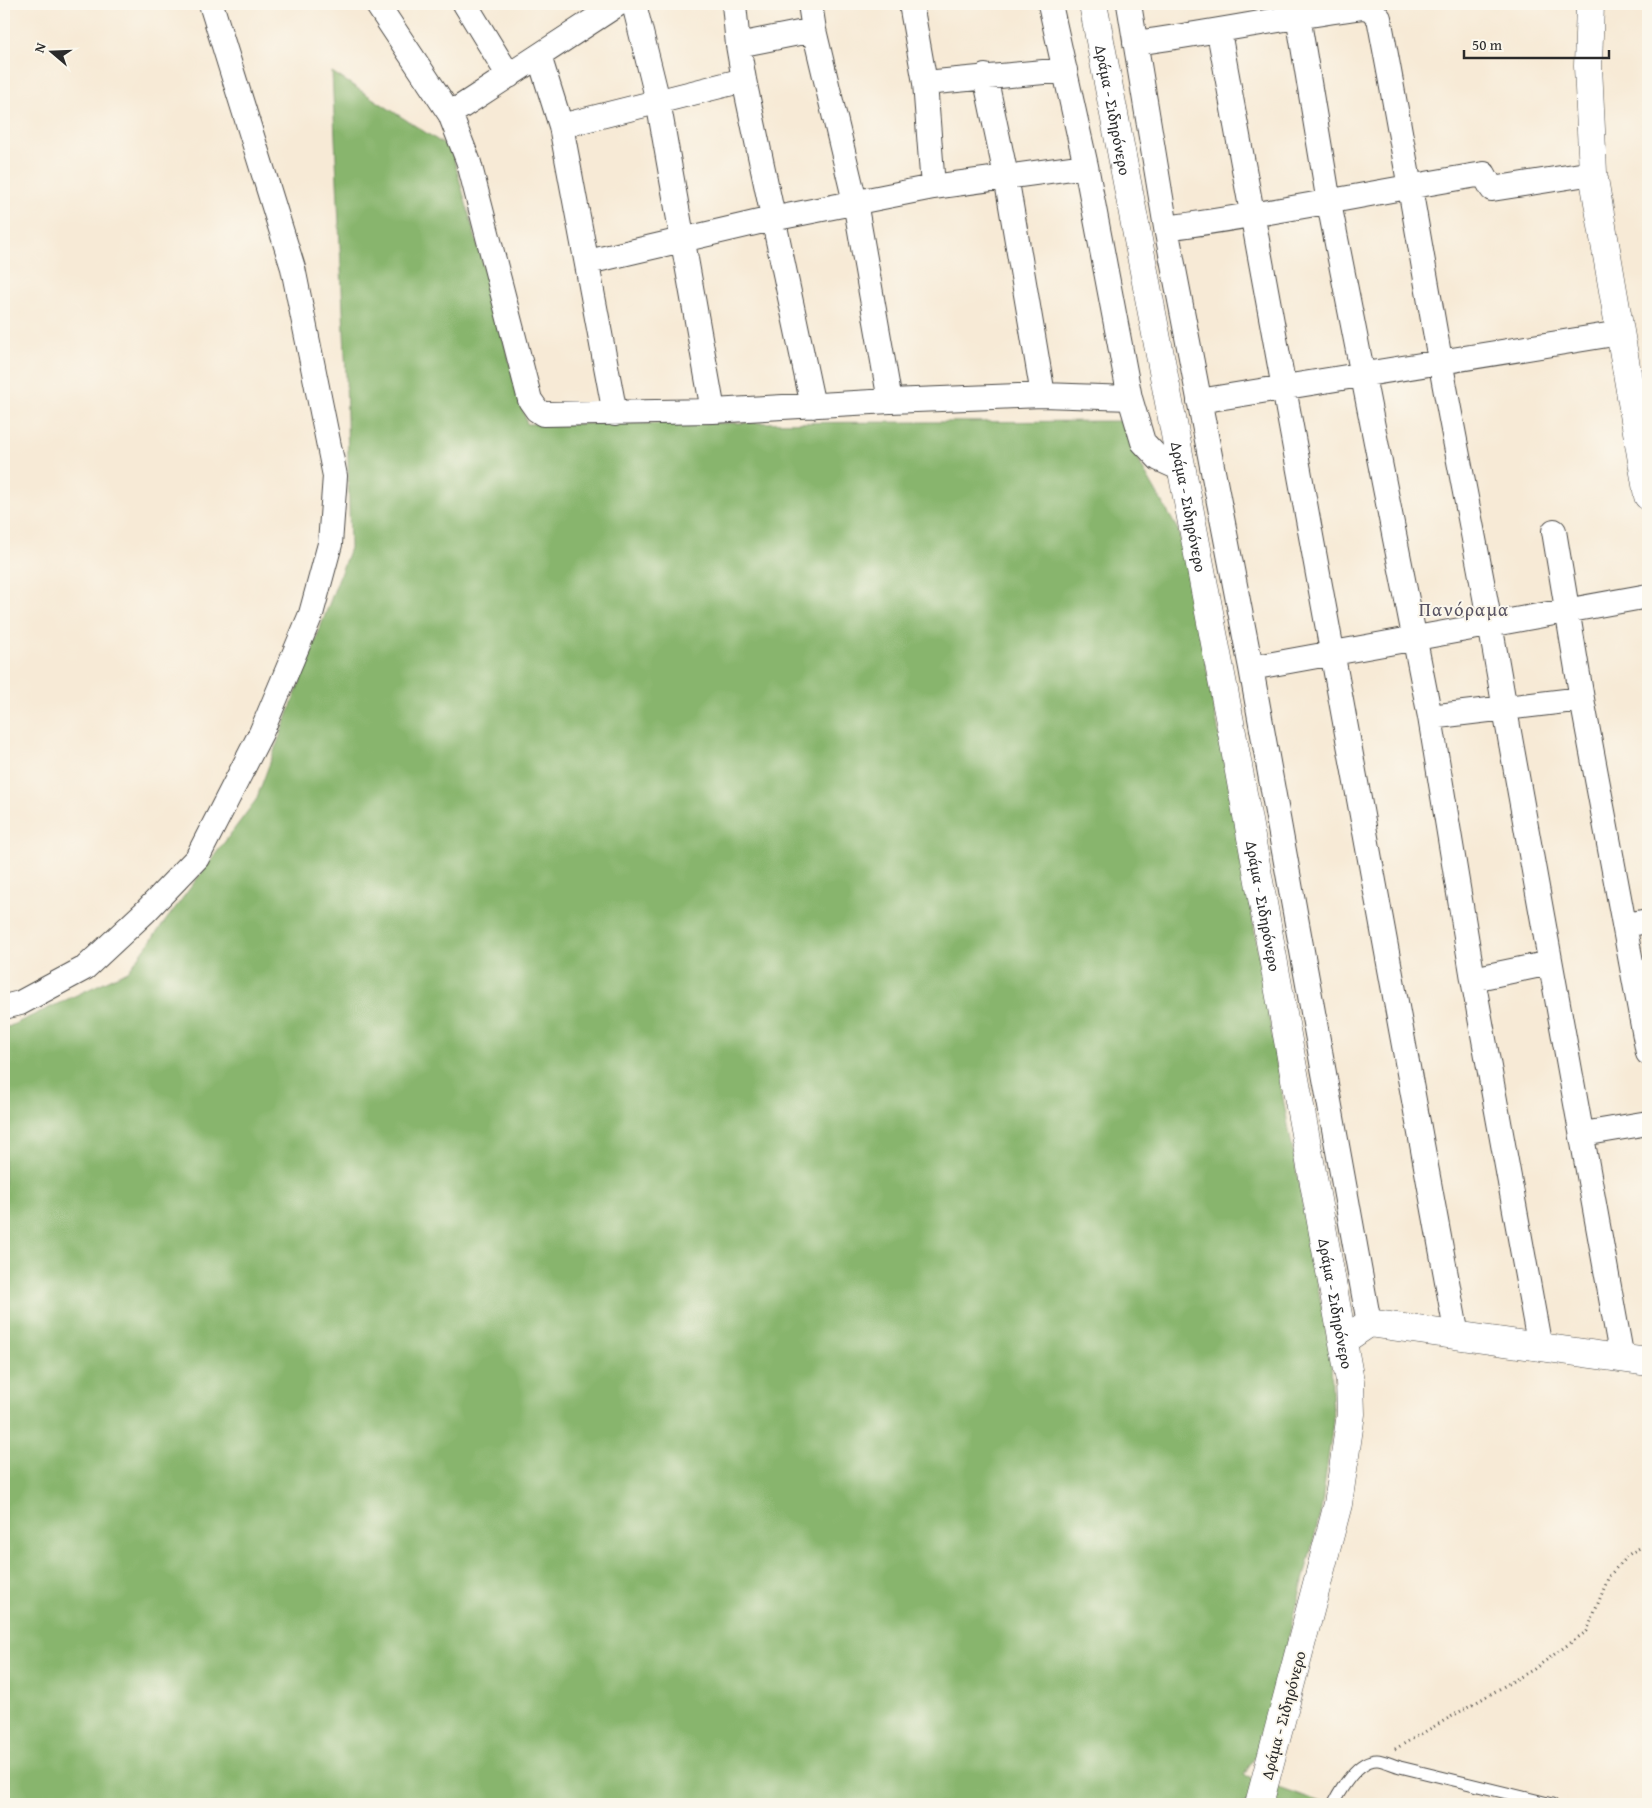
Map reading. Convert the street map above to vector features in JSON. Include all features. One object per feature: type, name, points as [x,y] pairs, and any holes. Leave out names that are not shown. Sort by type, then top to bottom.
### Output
[{"type":"street","points":[[4,1007],[20,1003],[85,968],[145,912],[197,858],[261,734],[311,614],[330,544],[335,476],[293,268],[211,4]]},
{"type":"street","points":[[377,4],[450,114],[470,163],[533,406],[543,414],[713,411],[1043,395],[1130,398]]},
{"type":"street","points":[[465,4],[509,76]]},
{"type":"street","points":[[634,4],[658,101],[713,411]]},
{"type":"street","points":[[734,4],[744,80],[813,406]]},
{"type":"street","points":[[810,4],[814,30],[856,202],[890,401]]},
{"type":"street","points":[[911,4],[925,83],[933,187]]},
{"type":"street","points":[[1050,4],[1086,166],[1130,398],[1143,442],[1158,459],[1181,469]]},
{"type":"street","name":"Δράμα - Σιδηρόνερο","points":[[1093,4],[1228,712],[1344,1340],[1351,1394],[1342,1487],[1304,1639],[1259,1804]]},
{"type":"street","points":[[1129,4],[1166,228],[1251,668],[1369,1323]]},
{"type":"street","points":[[1590,4],[1588,66],[1593,173],[1648,496]]},
{"type":"street","points":[[1135,44],[1219,32],[1256,14],[1298,16],[1362,7],[1370,8],[1375,12],[1411,186],[1440,361],[1491,624],[1550,963],[1583,1134],[1635,1360],[1369,1323],[1344,1340]]},
{"type":"street","points":[[450,114],[539,56],[604,8]]},
{"type":"street","points":[[1298,16],[1329,203],[1364,373],[1430,717],[1473,979],[1540,1348]]},
{"type":"street","points":[[738,45],[814,30]]},
{"type":"street","points":[[1219,32],[1457,1336]]},
{"type":"street","points":[[539,56],[561,126],[615,414]]},
{"type":"street","points":[[925,83],[1065,70]]},
{"type":"street","points":[[985,76],[1006,176],[1043,395]]},
{"type":"street","points":[[561,126],[744,80]]},
{"type":"street","points":[[588,262],[683,242],[772,219],[933,187],[1086,166]]},
{"type":"street","points":[[1166,228],[1252,217],[1411,186],[1484,174],[1492,189],[1593,173]]},
{"type":"street","points":[[1199,402],[1285,389],[1364,373],[1620,333]]},
{"type":"street","points":[[1554,531],[1582,699],[1648,1053]]},
{"type":"street","points":[[1251,668],[1648,596]]},
{"type":"street","points":[[1430,717],[1505,710],[1582,699]]},
{"type":"street","points":[[1625,925],[1648,921]]},
{"type":"street","points":[[1473,979],[1550,963]]},
{"type":"street","points":[[1583,1134],[1648,1123]]},
{"type":"lane","points":[[1333,1804],[1339,1792],[1362,1764],[1377,1760],[1552,1804]]},
{"type":"path","points":[[1377,1760],[1534,1669],[1587,1632],[1609,1576],[1628,1555],[1648,1543]]},
{"type":"green space","points":[[332,72],[451,149],[527,424],[1121,421],[1128,428],[1134,450],[1143,469],[1178,530],[1186,560],[1242,854],[1278,1071],[1331,1357],[1333,1422],[1321,1511],[1260,1749],[1244,1775],[1326,1804],[4,1804],[4,1024],[8,1027],[128,971],[256,800],[350,548],[346,376]]},
{"type":"district","name":"Πανόραμα","points":[[1464,609]]}]
